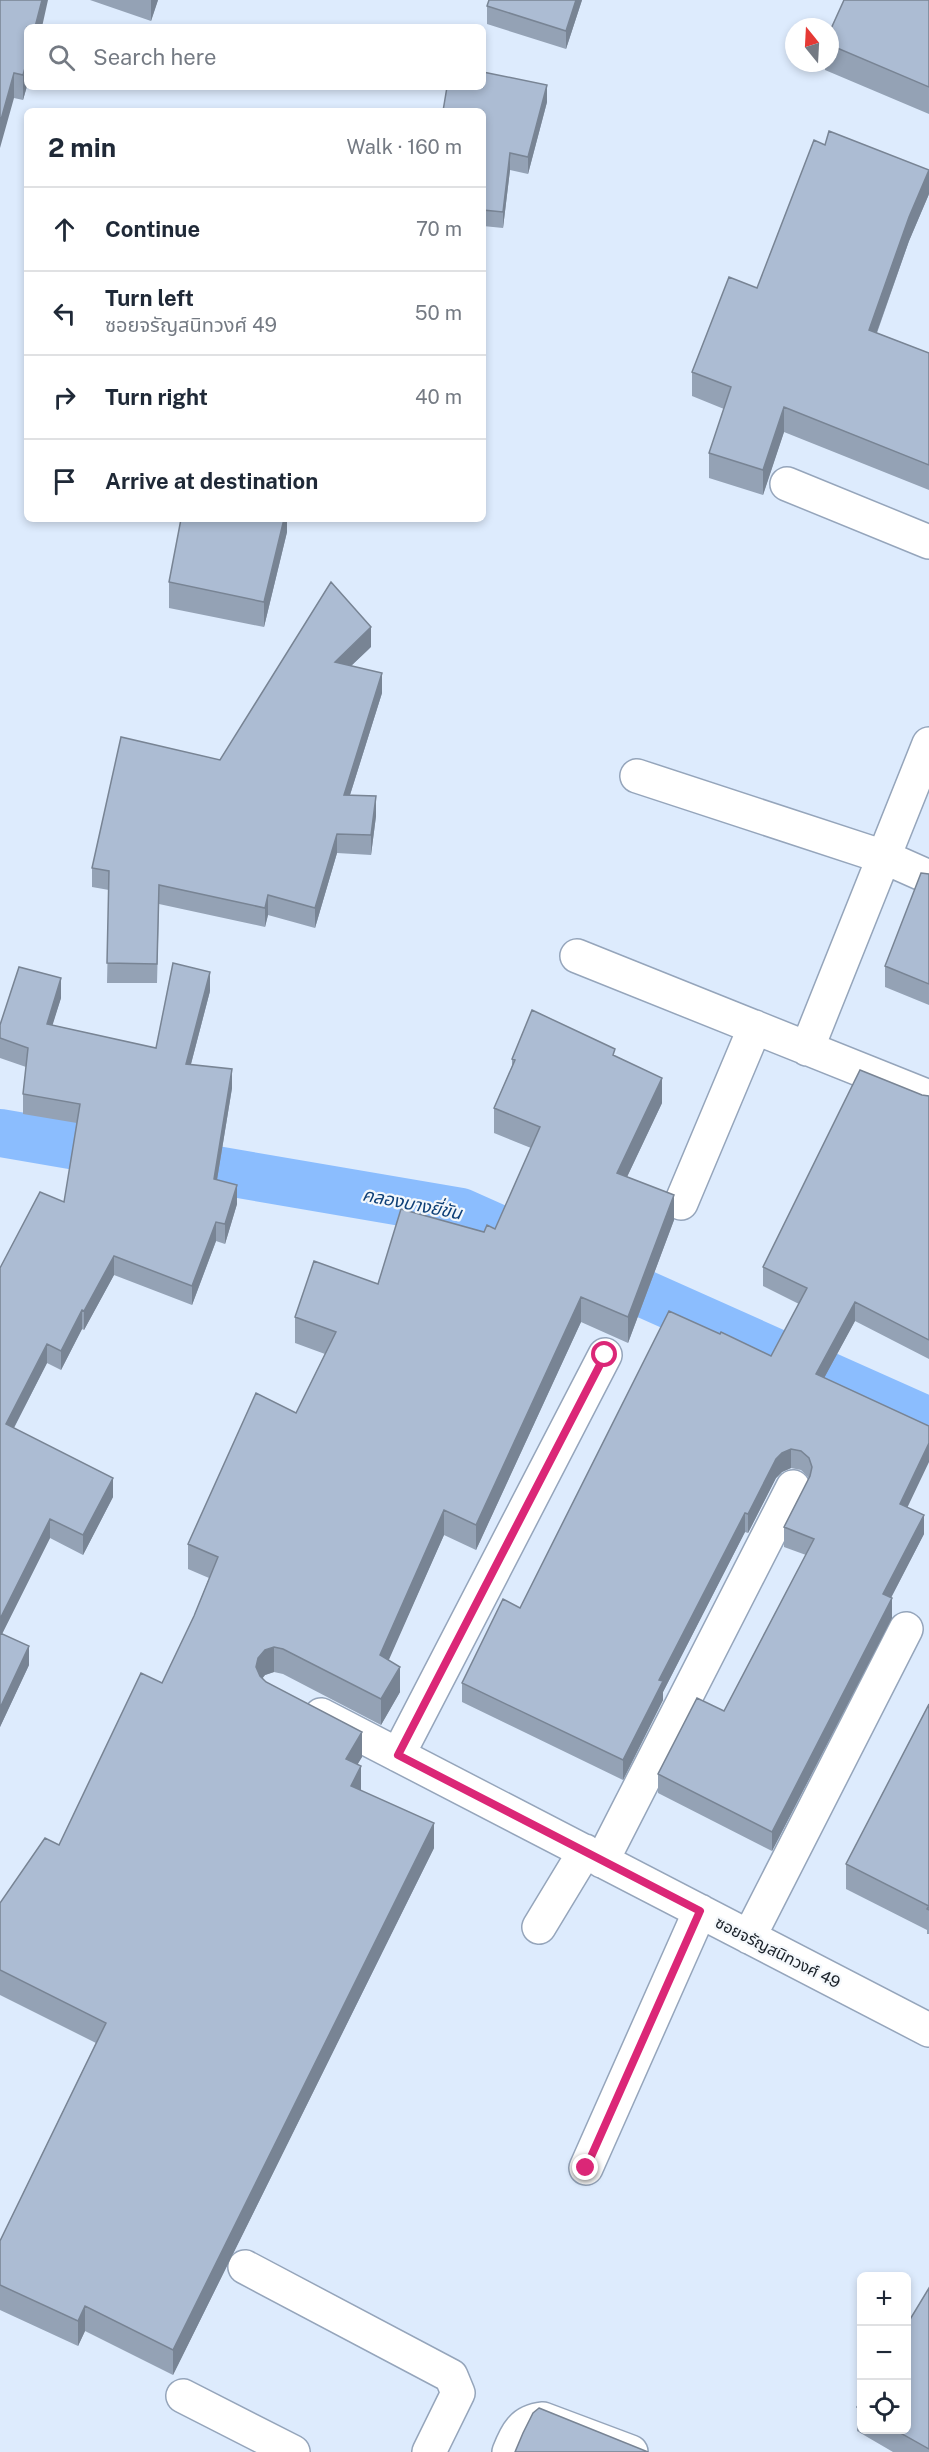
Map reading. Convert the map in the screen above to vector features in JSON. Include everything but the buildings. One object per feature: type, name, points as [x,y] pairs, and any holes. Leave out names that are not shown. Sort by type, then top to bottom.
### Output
[{"type":"street","points":[[787,484],[929,542]]},
{"type":"street","points":[[807,1049],[929,744]]},
{"type":"street","points":[[637,776],[884,857],[929,877]]},
{"type":"street","points":[[577,956],[929,1097]]},
{"type":"street","points":[[681,1203],[755,1027]]},
{"type":"street","points":[[398,1755],[605,1355]]},
{"type":"street","points":[[539,1927],[593,1856],[793,1487]]},
{"type":"street","points":[[749,1937],[906,1629]]},
{"type":"street","name":"ซอยจรัญสนิทวงศ์ 49","points":[[296,1701],[929,2030]]},
{"type":"street","points":[[586,2168],[700,1911]]},
{"type":"street","points":[[245,2267],[451,2376],[458,2393],[429,2452]]},
{"type":"street","points":[[183,2396],[293,2452]]},
{"type":"street","points":[[509,2452],[519,2431],[531,2420],[543,2420],[631,2452]]},
{"type":"waterway","name":"คลองบางยี่ขัน","points":[[0,1133],[461,1212],[929,1421]]},
{"type":"route","points":[[586,2168],[700,1911],[398,1755],[605,1355]]}]
